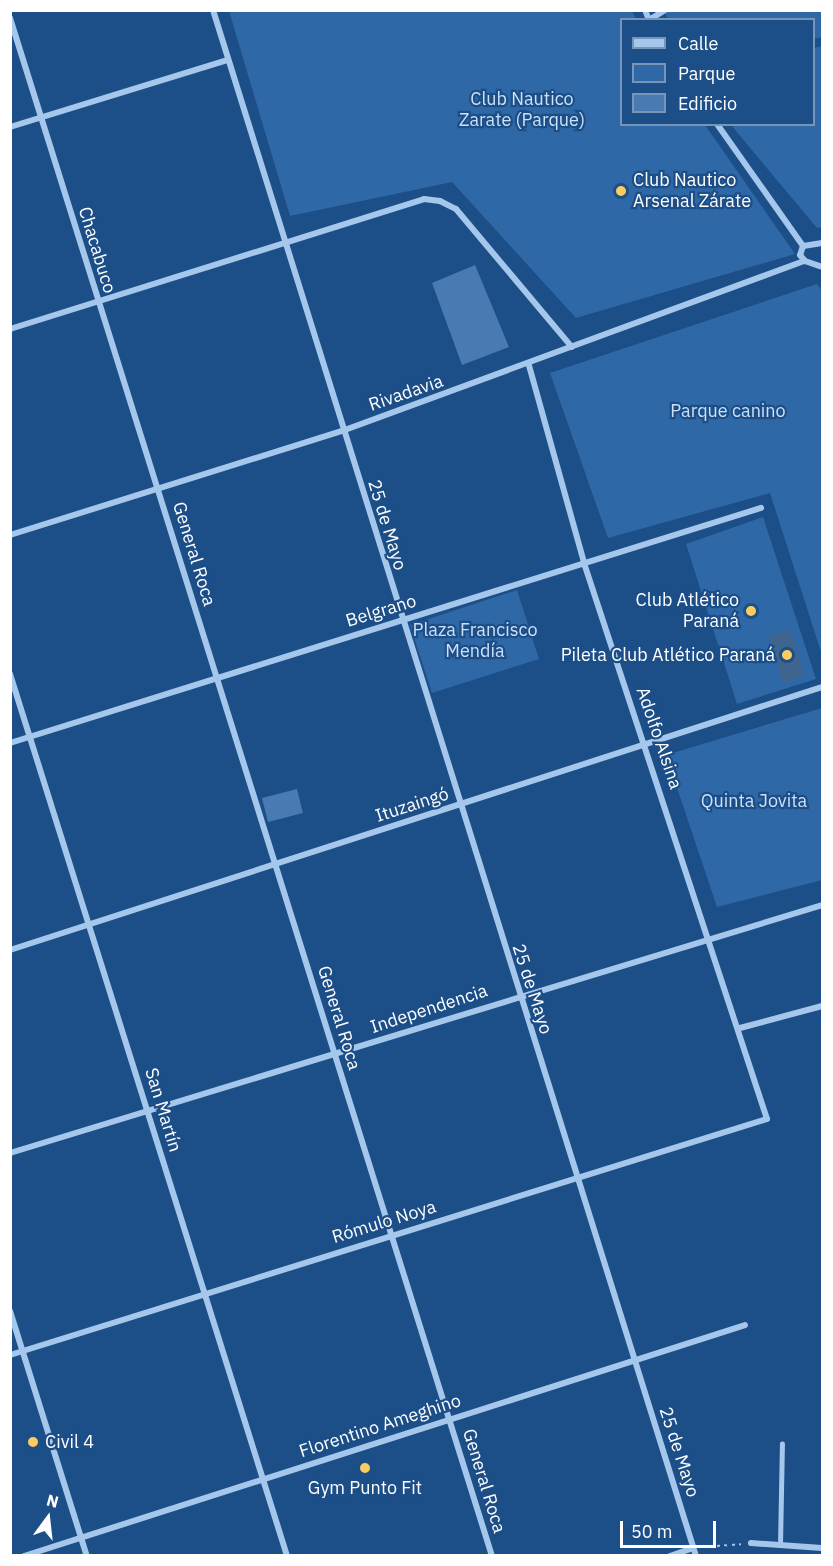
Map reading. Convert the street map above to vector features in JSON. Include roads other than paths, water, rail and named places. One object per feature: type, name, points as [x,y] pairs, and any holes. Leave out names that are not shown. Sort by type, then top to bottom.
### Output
[{"type":"street","name":"25 de Mayo","points":[[213,10],[518,996],[579,1177],[634,1362],[695,1552]]},
{"type":"street","name":"Chacabuco","points":[[10,18],[97,302],[158,489]]},
{"type":"street","points":[[10,127],[228,60]]},
{"type":"street","points":[[718,126],[803,246]]},
{"type":"street","points":[[10,329],[424,199],[440,201],[456,209],[572,347]]},
{"type":"street","points":[[803,246],[822,243]]},
{"type":"street","points":[[803,246],[800,255],[805,261],[822,267]]},
{"type":"street","name":"Rivadavia","points":[[10,535],[342,431],[529,365],[805,261]]},
{"type":"street","name":"Adolfo Alsina","points":[[529,365],[585,566],[740,1028],[767,1119]]},
{"type":"street","name":"General Roca","points":[[158,489],[492,1556]]},
{"type":"street","name":"Belgrano","points":[[10,743],[585,566],[761,508]]},
{"type":"street","name":"San Martín","points":[[10,674],[287,1556]]},
{"type":"street","name":"Ituzaingó","points":[[10,950],[646,747],[822,687]]},
{"type":"street","name":"Independencia","points":[[10,1153],[335,1056],[518,996],[711,941],[822,905]]},
{"type":"street","points":[[740,1028],[822,1006]]},
{"type":"street","name":"Rómulo Noya","points":[[10,1355],[767,1119]]},
{"type":"street","points":[[10,1311],[87,1556]]},
{"type":"street","name":"Florentino Ameghino","points":[[24,1556],[745,1325]]},
{"type":"street","points":[[751,1543],[822,1548]]},
{"type":"street","points":[[670,1556],[695,1552]]},
{"type":"lane","points":[[780,1545],[782,1444]]},
{"type":"place","name":"Club Nautico Arsenal Zárate","points":[[621,191]]},
{"type":"place","name":"Club Atlético Paraná","points":[[751,611]]},
{"type":"place","name":"Pileta Club Atlético Paraná","points":[[787,655]]},
{"type":"place","name":"Civil 4","points":[[33,1442]]},
{"type":"place","name":"Gym Punto Fit","points":[[365,1468]]},
{"type":"park label","name":"Club Nautico Zarate (Parque)","points":[[522,110]]},
{"type":"park label","name":"Parque canino","points":[[728,411]]},
{"type":"park label","name":"Plaza Francisco Mendía","points":[[475,641]]},
{"type":"park label","name":"Quinta Jovita","points":[[754,801]]}]
